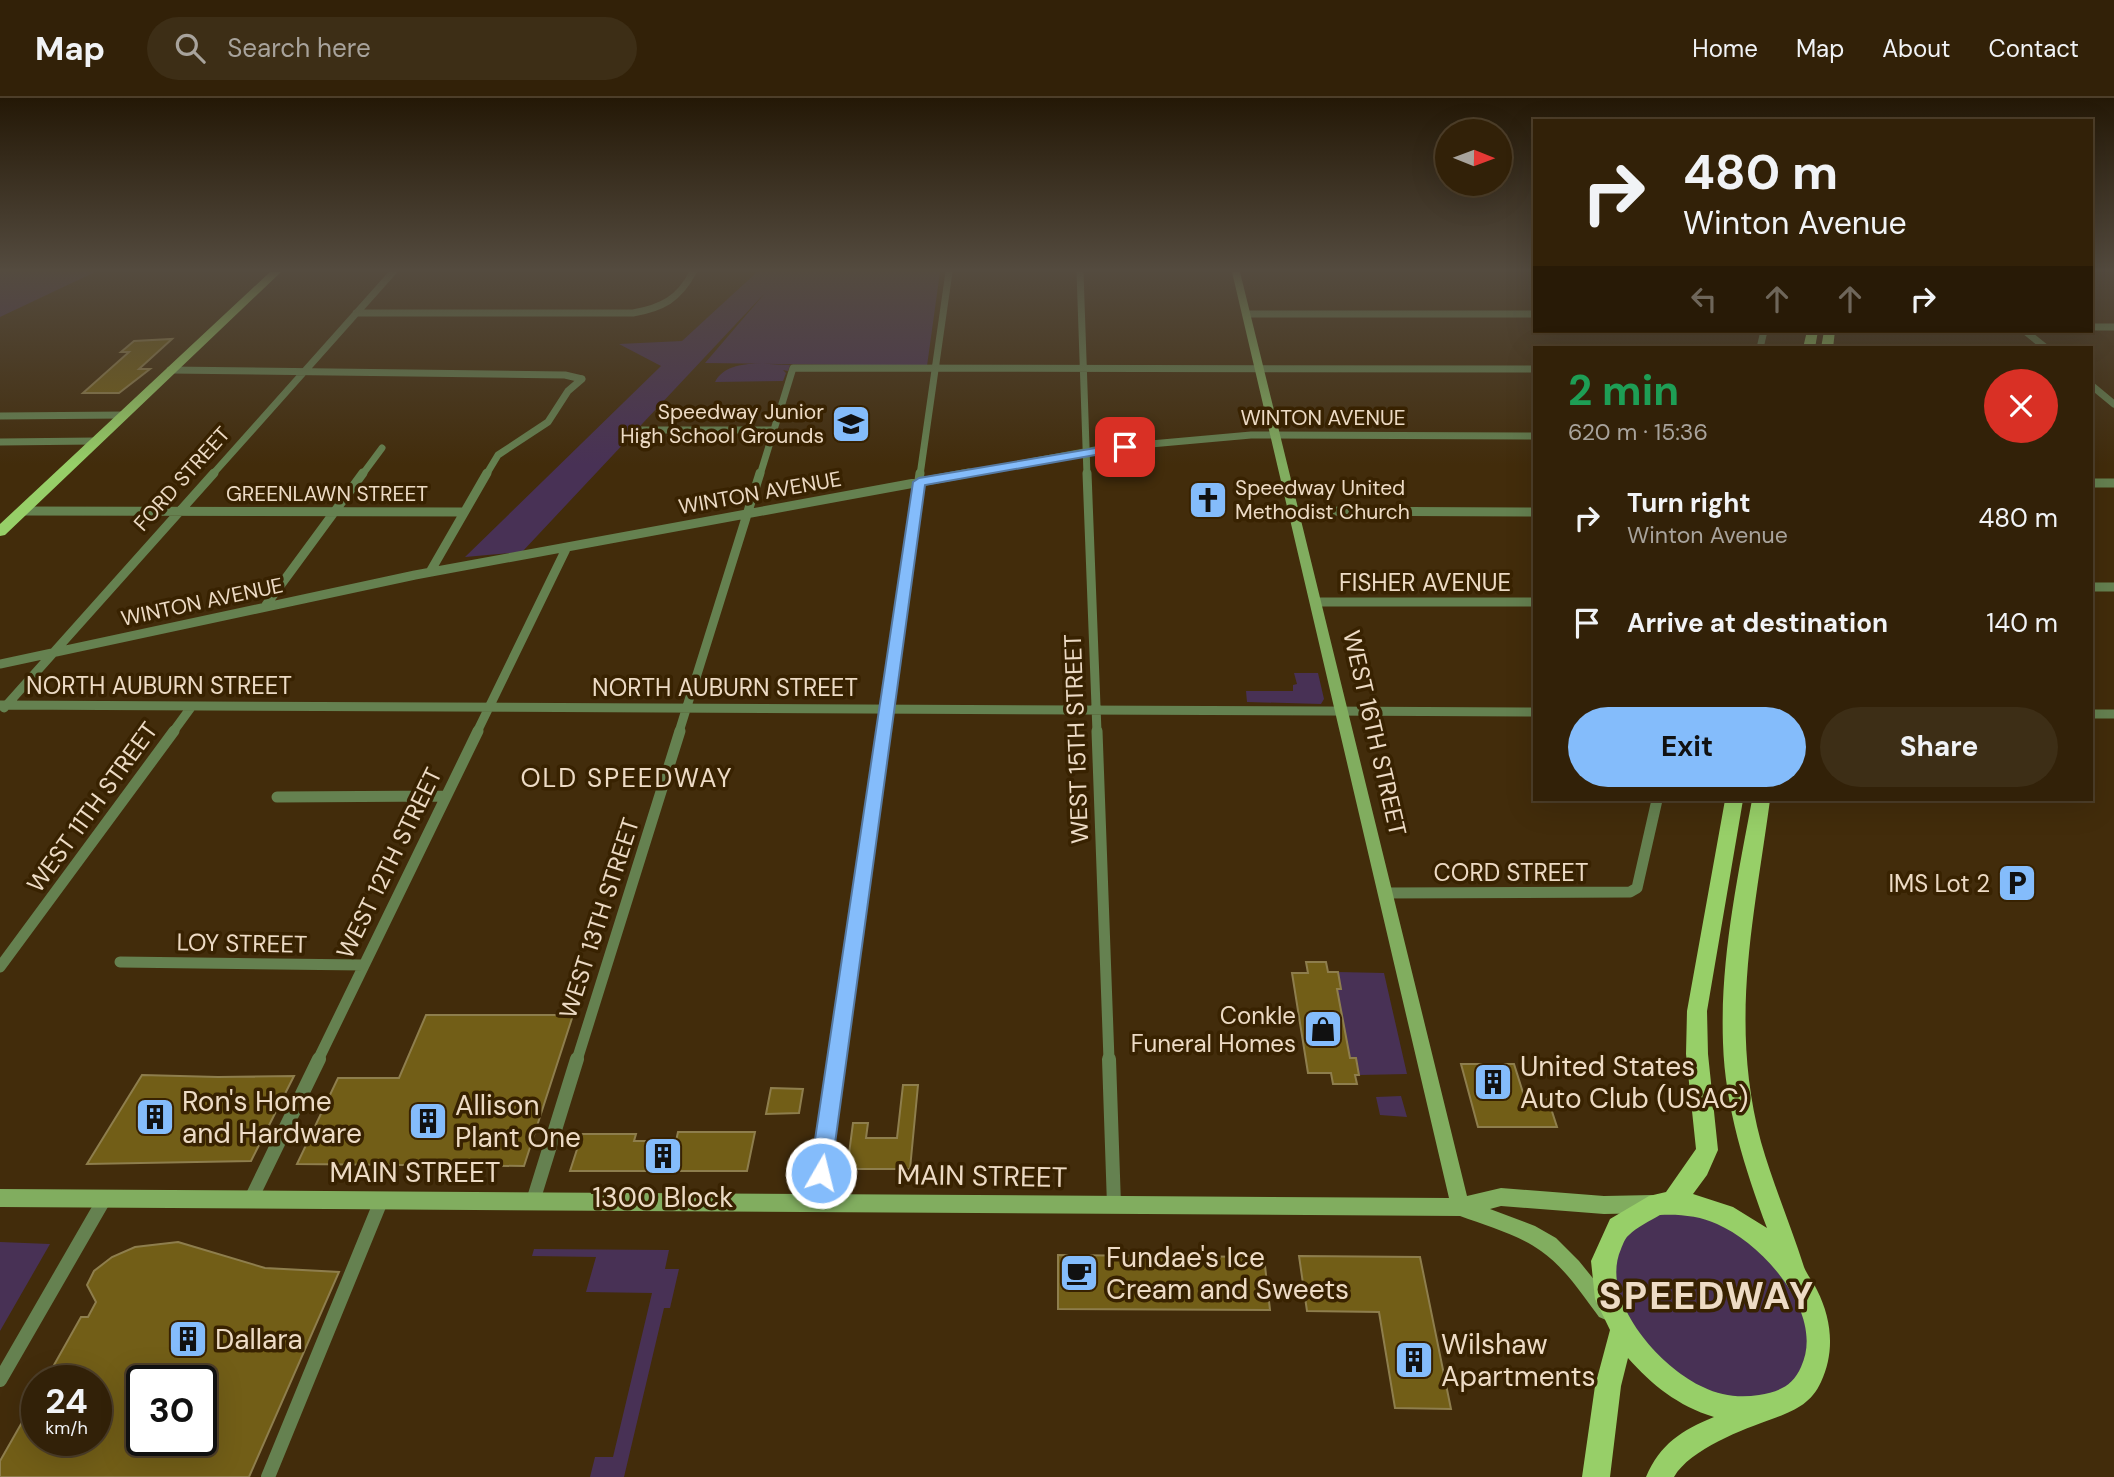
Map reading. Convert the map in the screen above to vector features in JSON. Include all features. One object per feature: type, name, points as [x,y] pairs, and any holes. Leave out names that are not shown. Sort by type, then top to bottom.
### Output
[{"type":"main road","points":[[0,532],[206,336]]},
{"type":"main road","points":[[1734,801],[1697,1011],[1697,1054],[1707,1150],[1699,1167],[1665,1204],[1623,1221],[1606,1252],[1606,1291],[1620,1328],[1656,1371],[1693,1396],[1733,1409],[1764,1409],[1777,1406]]},
{"type":"main road","points":[[1660,1477],[1668,1462],[1685,1444],[1777,1406],[1800,1392],[1814,1371],[1818,1337],[1808,1300],[1765,1192],[1746,1125],[1735,1065],[1734,986],[1761,801]]},
{"type":"main road","points":[[1665,1204],[1704,1208],[1746,1227],[1783,1259],[1808,1300]]},
{"type":"main road","points":[[1596,1477],[1608,1386],[1620,1328]]},
{"type":"street","name":"FORD STREET","points":[[2,708],[335,336]]},
{"type":"street","points":[[817,1202],[940,336]]},
{"type":"street","name":"WEST 15TH STREET","points":[[1084,336],[1114,1205]]},
{"type":"street","name":"WEST 16TH STREET","points":[[1251,336],[1460,1207]]},
{"type":"street","name":"WEST 13TH STREET","points":[[533,1201],[793,368],[936,368]]},
{"type":"street","points":[[936,368],[1533,369]]},
{"type":"street","points":[[170,370],[565,374],[582,379],[568,391],[548,422],[500,452],[430,572]]},
{"type":"street","points":[[2093,386],[2114,404]]},
{"type":"street","points":[[0,416],[123,415]]},
{"type":"street","points":[[642,430],[774,430]]},
{"type":"street","name":"WINTON AVENUE","points":[[0,664],[430,572],[1088,452],[1274,435],[1533,436]]},
{"type":"street","points":[[0,442],[95,442]]},
{"type":"street","points":[[266,605],[382,448]]},
{"type":"street","points":[[2093,483],[2114,483]]},
{"type":"street","name":"GREENLAWN STREET","points":[[22,511],[464,512]]},
{"type":"street","points":[[1293,511],[1533,512]]},
{"type":"street","name":"WEST 12TH STREET","points":[[251,1199],[567,547]]},
{"type":"street","points":[[2093,587],[2114,587]]},
{"type":"street","name":"FISHER AVENUE","points":[[1315,602],[1533,602]]},
{"type":"street","name":"NORTH AUBURN STREET","points":[[2,708],[192,706],[1533,712]]},
{"type":"street","name":"WEST 11TH STREET","points":[[0,967],[192,706]]},
{"type":"street","points":[[2093,714],[2114,714]]},
{"type":"street","points":[[277,797],[445,796]]},
{"type":"street","name":"CORD STREET","points":[[1384,893],[1616,893],[1637,888],[1657,801]]},
{"type":"street","name":"LOY STREET","points":[[120,962],[364,965]]},
{"type":"street","name":"MAIN STREET","points":[[0,1198],[1460,1207],[1501,1197],[1604,1205],[1665,1204]]},
{"type":"street","points":[[0,1380],[105,1198]]},
{"type":"street","points":[[268,1477],[381,1201]]},
{"type":"street","name":"MAIN STREET","points":[[1460,1207],[1523,1231],[1547,1244],[1569,1263],[1620,1328]]},
{"type":"shaded area","points":[[687,336],[724,336],[522,552],[465,557],[661,366],[619,344],[682,341]]},
{"type":"shaded area","points":[[728,336],[931,336],[927,366],[705,363]]},
{"type":"shaded area","points":[[790,365],[788,371],[783,370],[786,373],[783,381],[715,382],[721,374],[738,366]]},
{"type":"shaded area","points":[[1294,673],[1318,673],[1324,699],[1321,704],[1247,702],[1246,691],[1293,691],[1293,685],[1297,684]]},
{"type":"shaded area","points":[[1338,972],[1384,973],[1407,1074],[1359,1075],[1356,1058],[1350,1058],[1337,989],[1341,989]]},
{"type":"shaded area","points":[[1401,1096],[1407,1117],[1380,1115],[1376,1097]]},
{"type":"shaded area","points":[[1690,1205],[1782,1259],[1817,1330],[1790,1400],[1701,1400],[1611,1310],[1615,1230]]},
{"type":"shaded area","points":[[0,1242],[50,1244],[0,1331]]},
{"type":"shaded area","points":[[534,1249],[669,1250],[665,1269],[679,1269],[670,1308],[664,1308],[624,1477],[590,1477],[595,1457],[613,1457],[652,1293],[586,1292],[596,1257],[532,1256]]},
{"type":"building","points":[[172,339],[139,369],[150,369],[119,393],[83,393],[129,352],[121,352],[134,341]]},
{"type":"building","name":"Conkle Funeral Homes","points":[[1306,962],[1326,962],[1328,972],[1338,972],[1341,989],[1337,989],[1350,1058],[1356,1058],[1359,1075],[1355,1075],[1357,1084],[1333,1084],[1331,1073],[1308,1073],[1292,973],[1308,973]]},
{"type":"building","name":"Allison Plant One","points":[[426,1015],[573,1015],[524,1166],[297,1164],[338,1078],[399,1078]]},
{"type":"building","name":"United States Auto Club (USAC)","points":[[1461,1064],[1514,1064],[1525,1099],[1548,1099],[1557,1127],[1478,1127]]},
{"type":"building","points":[[142,1075],[294,1076],[251,1161],[87,1164]]},
{"type":"building","points":[[903,1085],[918,1085],[910,1169],[847,1169],[853,1123],[868,1123],[866,1138],[897,1138]]},
{"type":"building","points":[[771,1088],[803,1089],[799,1113],[766,1114]]},
{"type":"building","name":"1300 Block","points":[[678,1132],[755,1132],[747,1171],[570,1171],[582,1134],[636,1134],[634,1141],[676,1141]]},
{"type":"building","name":"Dallara","points":[[178,1242],[265,1268],[339,1272],[249,1477],[0,1477],[0,1461],[21,1424],[21,1456],[112,1456],[112,1365],[54,1365],[81,1317],[88,1317],[96,1302],[87,1285],[94,1271],[112,1257],[135,1247]]},
{"type":"building","points":[[1058,1255],[1264,1257],[1270,1310],[1058,1309]]},
{"type":"building","name":"Wilshaw Apartments","points":[[1299,1256],[1420,1257],[1451,1409],[1395,1408],[1379,1312],[1307,1311]]},
{"type":"place","name":"Speedway Junior High School Grounds","points":[[851,424]]},
{"type":"place","name":"Speedway United Methodist Church","points":[[1208,500]]},
{"type":"place","name":"IMS Lot 2","points":[[2017,883]]},
{"type":"place","name":"Conkle Funeral Homes","points":[[1323,1029]]},
{"type":"place","name":"United States Auto Club (USAC)","points":[[1493,1082]]},
{"type":"place","name":"Ron's Home and Hardware","points":[[155,1117]]},
{"type":"place","name":"Allison Plant One","points":[[428,1121]]},
{"type":"place","name":"1300 Block","points":[[663,1156]]},
{"type":"place","name":"Fundae's Ice Cream and Sweets","points":[[1079,1273]]},
{"type":"place","name":"Dallara","points":[[188,1339]]},
{"type":"place","name":"Wilshaw Apartments","points":[[1414,1360]]},
{"type":"district","name":"OLD SPEEDWAY","points":[[627,778]]},
{"type":"district","name":"SPEEDWAY","points":[[1707,1296]]},
{"type":"route","points":[[821,1173],[919,482],[1125,447]]}]
